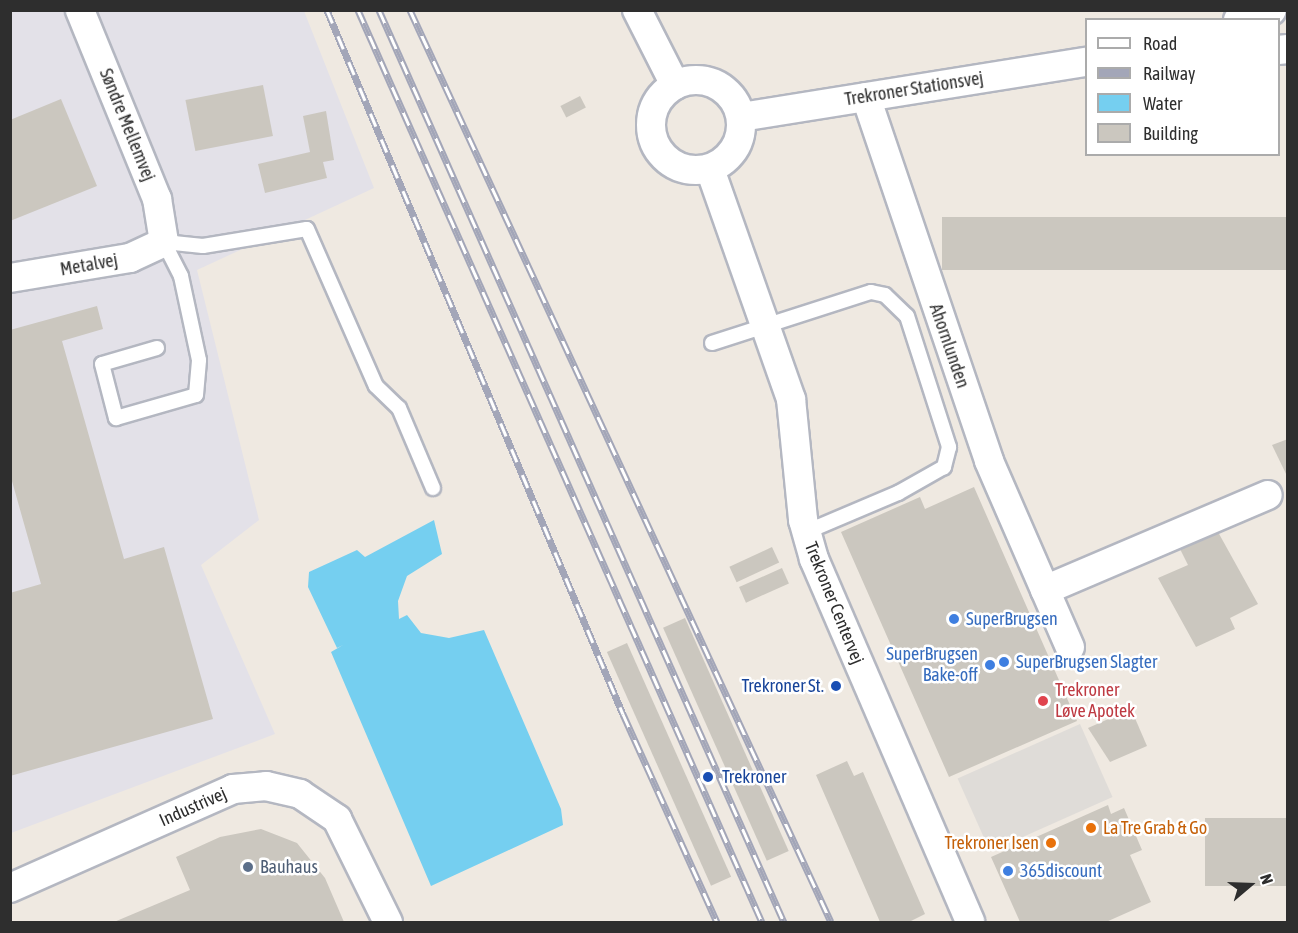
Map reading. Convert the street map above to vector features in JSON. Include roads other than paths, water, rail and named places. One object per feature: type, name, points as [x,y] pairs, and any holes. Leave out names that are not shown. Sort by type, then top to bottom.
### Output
[{"type":"street","name":"Søndre Mellemvej","points":[[80,10],[157,199],[164,242]]},
{"type":"street","points":[[636,10],[675,85]]},
{"type":"street","points":[[1245,18],[1272,10]]},
{"type":"street","name":"Trekroner Stationsvej","points":[[741,117],[1085,62]]},
{"type":"street","points":[[689,81],[716,85],[728,93],[741,117],[740,139],[728,158],[710,169],[679,167],[656,146],[653,113],[675,85],[689,81]]},
{"type":"street","name":"Ahornlunden","points":[[866,97],[989,461],[1070,647]]},
{"type":"street","name":"Trekroner Centervej","points":[[710,169],[791,399],[806,532],[904,770],[970,922]]},
{"type":"street","name":"Metalvej","points":[[10,278],[130,258],[164,242]]},
{"type":"street","points":[[1045,590],[1268,495]]},
{"type":"street","name":"Industrivej","points":[[10,888],[233,789],[266,786],[300,794],[337,819],[388,922]]},
{"type":"lane","points":[[164,242],[203,246],[308,229],[376,386],[399,408],[433,488]]},
{"type":"lane","points":[[157,348],[102,364],[116,418],[196,395],[199,360],[181,276],[164,242]]},
{"type":"lane","points":[[712,343],[871,292],[885,295],[907,316],[949,447],[944,466],[898,493],[806,532]]},
{"type":"water","points":[[434,520],[442,554],[407,576],[398,601],[399,619],[407,615],[421,633],[449,638],[484,630],[561,809],[563,825],[431,886],[331,652],[343,645],[337,648],[308,587],[309,572],[357,550],[365,557]]},
{"type":"railway","points":[[327,10],[623,714],[717,922]]},
{"type":"railway","points":[[358,10],[762,922]]},
{"type":"railway","points":[[379,10],[784,922]]},
{"type":"railway","points":[[410,10],[831,922]]},
{"type":"place","name":"SuperBrugsen","points":[[954,619]]},
{"type":"place","name":"SuperBrugsen Slagter","points":[[1004,662]]},
{"type":"place","name":"SuperBrugsen Bake-off","points":[[990,665]]},
{"type":"place","name":"Trekroner St.","points":[[836,686]]},
{"type":"place","name":"Trekroner Løve Apotek","points":[[1043,701]]},
{"type":"place","name":"Trekroner","points":[[708,777]]},
{"type":"place","name":"La Tre Grab & Go","points":[[1091,828]]},
{"type":"place","name":"Trekroner Isen","points":[[1051,843]]},
{"type":"place","name":"Bauhaus","points":[[248,867]]},
{"type":"place","name":"365discount","points":[[1008,871]]}]
